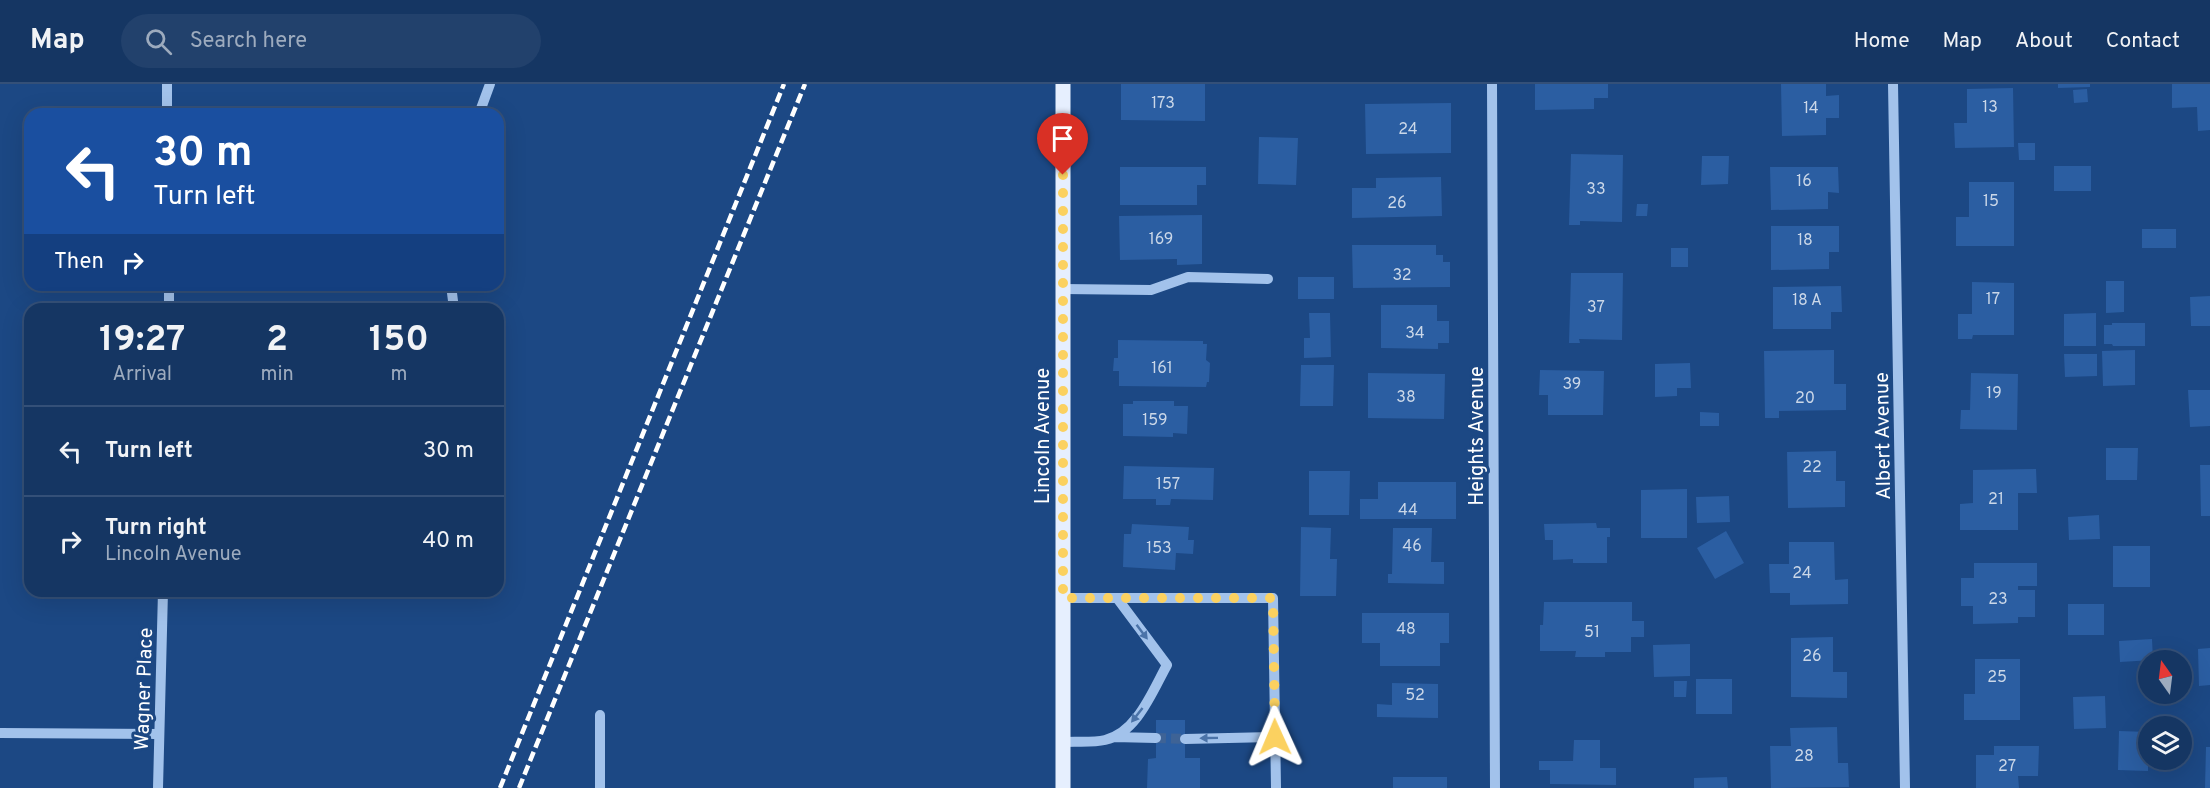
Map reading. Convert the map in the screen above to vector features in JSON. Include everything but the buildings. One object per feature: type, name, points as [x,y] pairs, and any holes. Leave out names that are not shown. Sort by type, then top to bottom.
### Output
[{"type":"main road","name":"Lincoln Avenue","points":[[1063,84],[1063,788]]},
{"type":"street","points":[[167,84],[167,108]]},
{"type":"street","points":[[481,108],[490,84]]},
{"type":"street","name":"Heights Avenue","points":[[1492,84],[1495,788]]},
{"type":"street","name":"Albert Avenue","points":[[1893,84],[1905,788]]},
{"type":"street","points":[[1063,289],[1151,290],[1188,278],[1268,279]]},
{"type":"street","name":"Wagner Place","points":[[158,788],[163,597]]},
{"type":"street","points":[[1063,598],[1273,598],[1276,788]]},
{"type":"street","points":[[1063,742],[1107,740],[1125,729],[1138,715],[1167,665],[1117,598]]},
{"type":"street","points":[[600,715],[600,788]]},
{"type":"street","points":[[0,733],[159,734]]},
{"type":"street","points":[[1112,737],[1156,738]]},
{"type":"street","points":[[1185,739],[1275,737]]},
{"type":"tunnel","points":[[1156,738],[1185,739]]},
{"type":"railway","points":[[500,788],[784,84]]},
{"type":"railway","points":[[519,788],[805,84]]},
{"type":"route","points":[[1063,175],[1063,598],[1273,598],[1275,737]]}]
